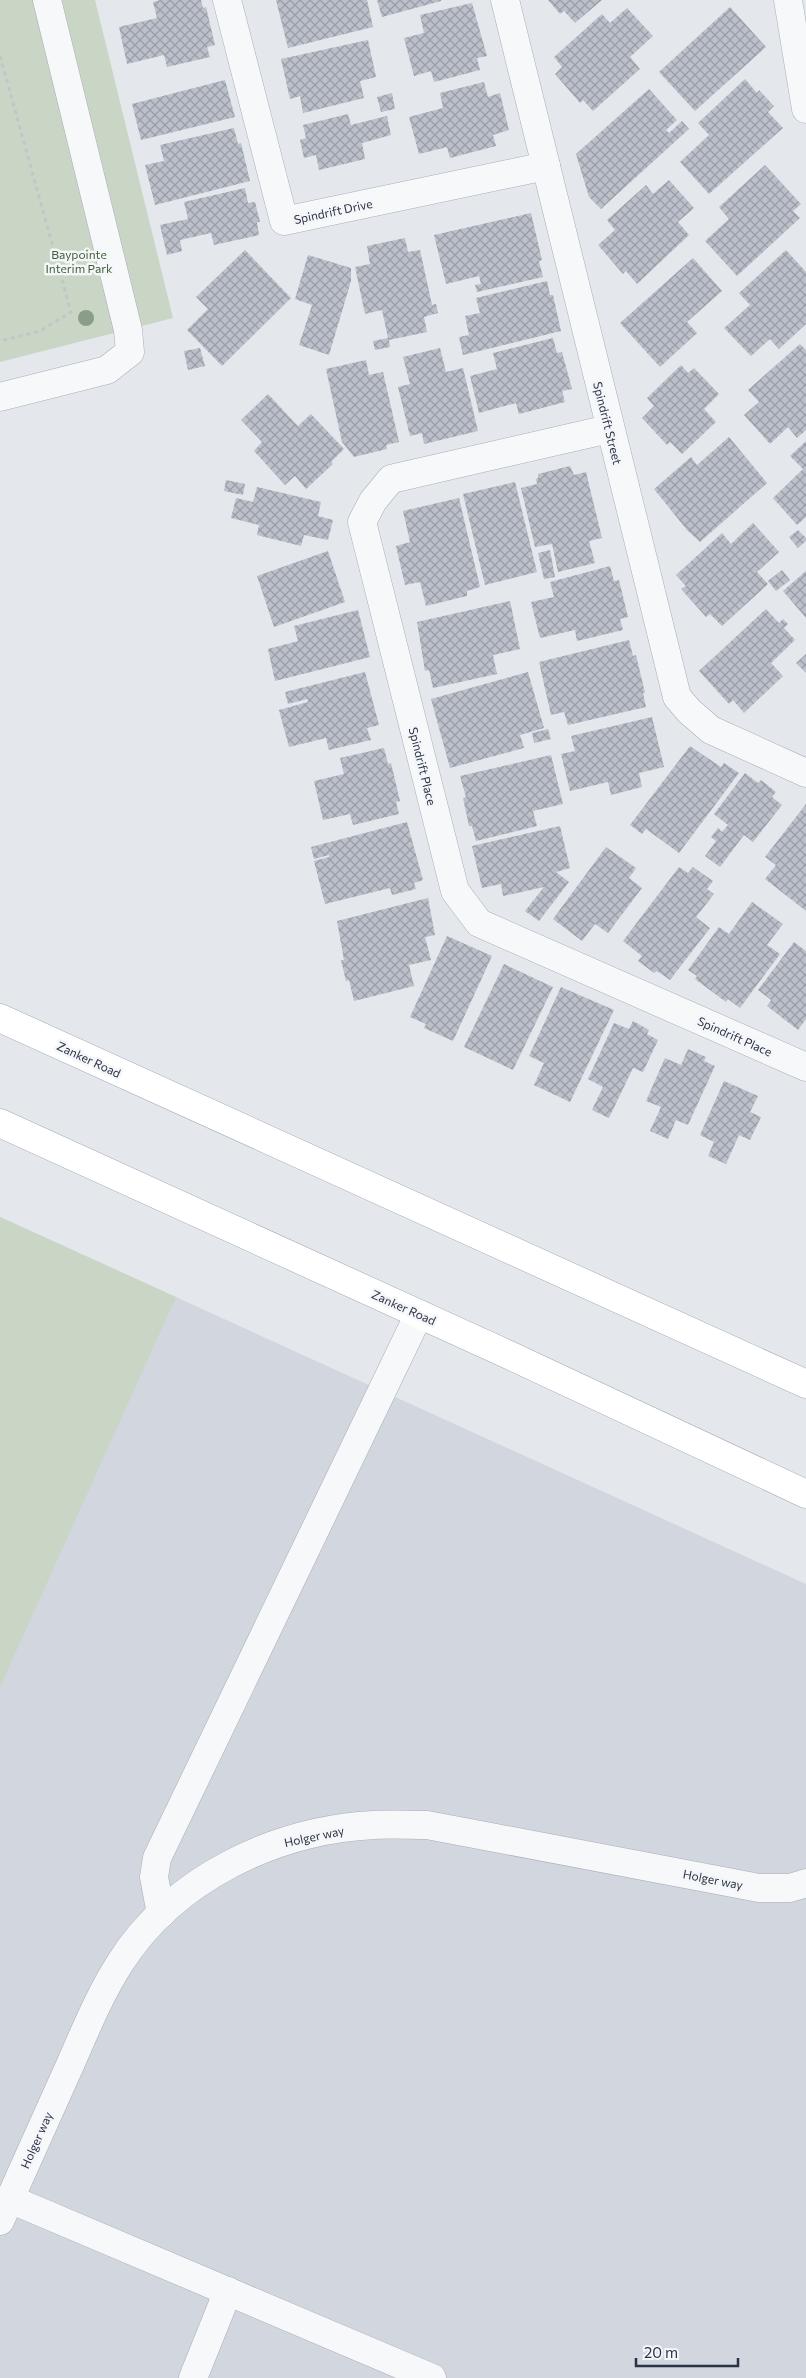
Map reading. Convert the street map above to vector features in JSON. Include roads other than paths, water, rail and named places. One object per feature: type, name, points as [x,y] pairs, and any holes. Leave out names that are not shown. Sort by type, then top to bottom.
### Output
[{"type":"main road","name":"Zanker Road","points":[[0,1018],[806,1384]]},
{"type":"main road","name":"Zanker Road","points":[[0,1123],[806,1494]]},
{"type":"lane","points":[[0,397],[107,370],[130,352],[128,330],[47,0]]},
{"type":"lane","name":"Spindrift Drive","points":[[227,0],[284,221],[546,166]]},
{"type":"lane","name":"Spindrift Street","points":[[505,0],[609,429],[677,697],[689,711],[711,730],[806,773]]},
{"type":"lane","points":[[788,0],[806,109]]},
{"type":"lane","name":"Spindrift Place","points":[[609,429],[391,479],[373,500],[362,522],[455,891],[479,923],[806,1067]]},
{"type":"lane","points":[[161,1914],[154,1877],[157,1858],[418,1314]]},
{"type":"lane","name":"Holger way","points":[[5,2210],[85,2033],[120,1963],[148,1927],[182,1894],[226,1865],[274,1845],[323,1831],[374,1825],[427,1825],[759,1888],[790,1888],[806,1883]]},
{"type":"lane","points":[[5,2210],[228,2291],[432,2378]]},
{"type":"lane","points":[[193,2378],[228,2291]]},
{"type":"park label","name":"Baypointe Interim Park","points":[[79,261]]}]
